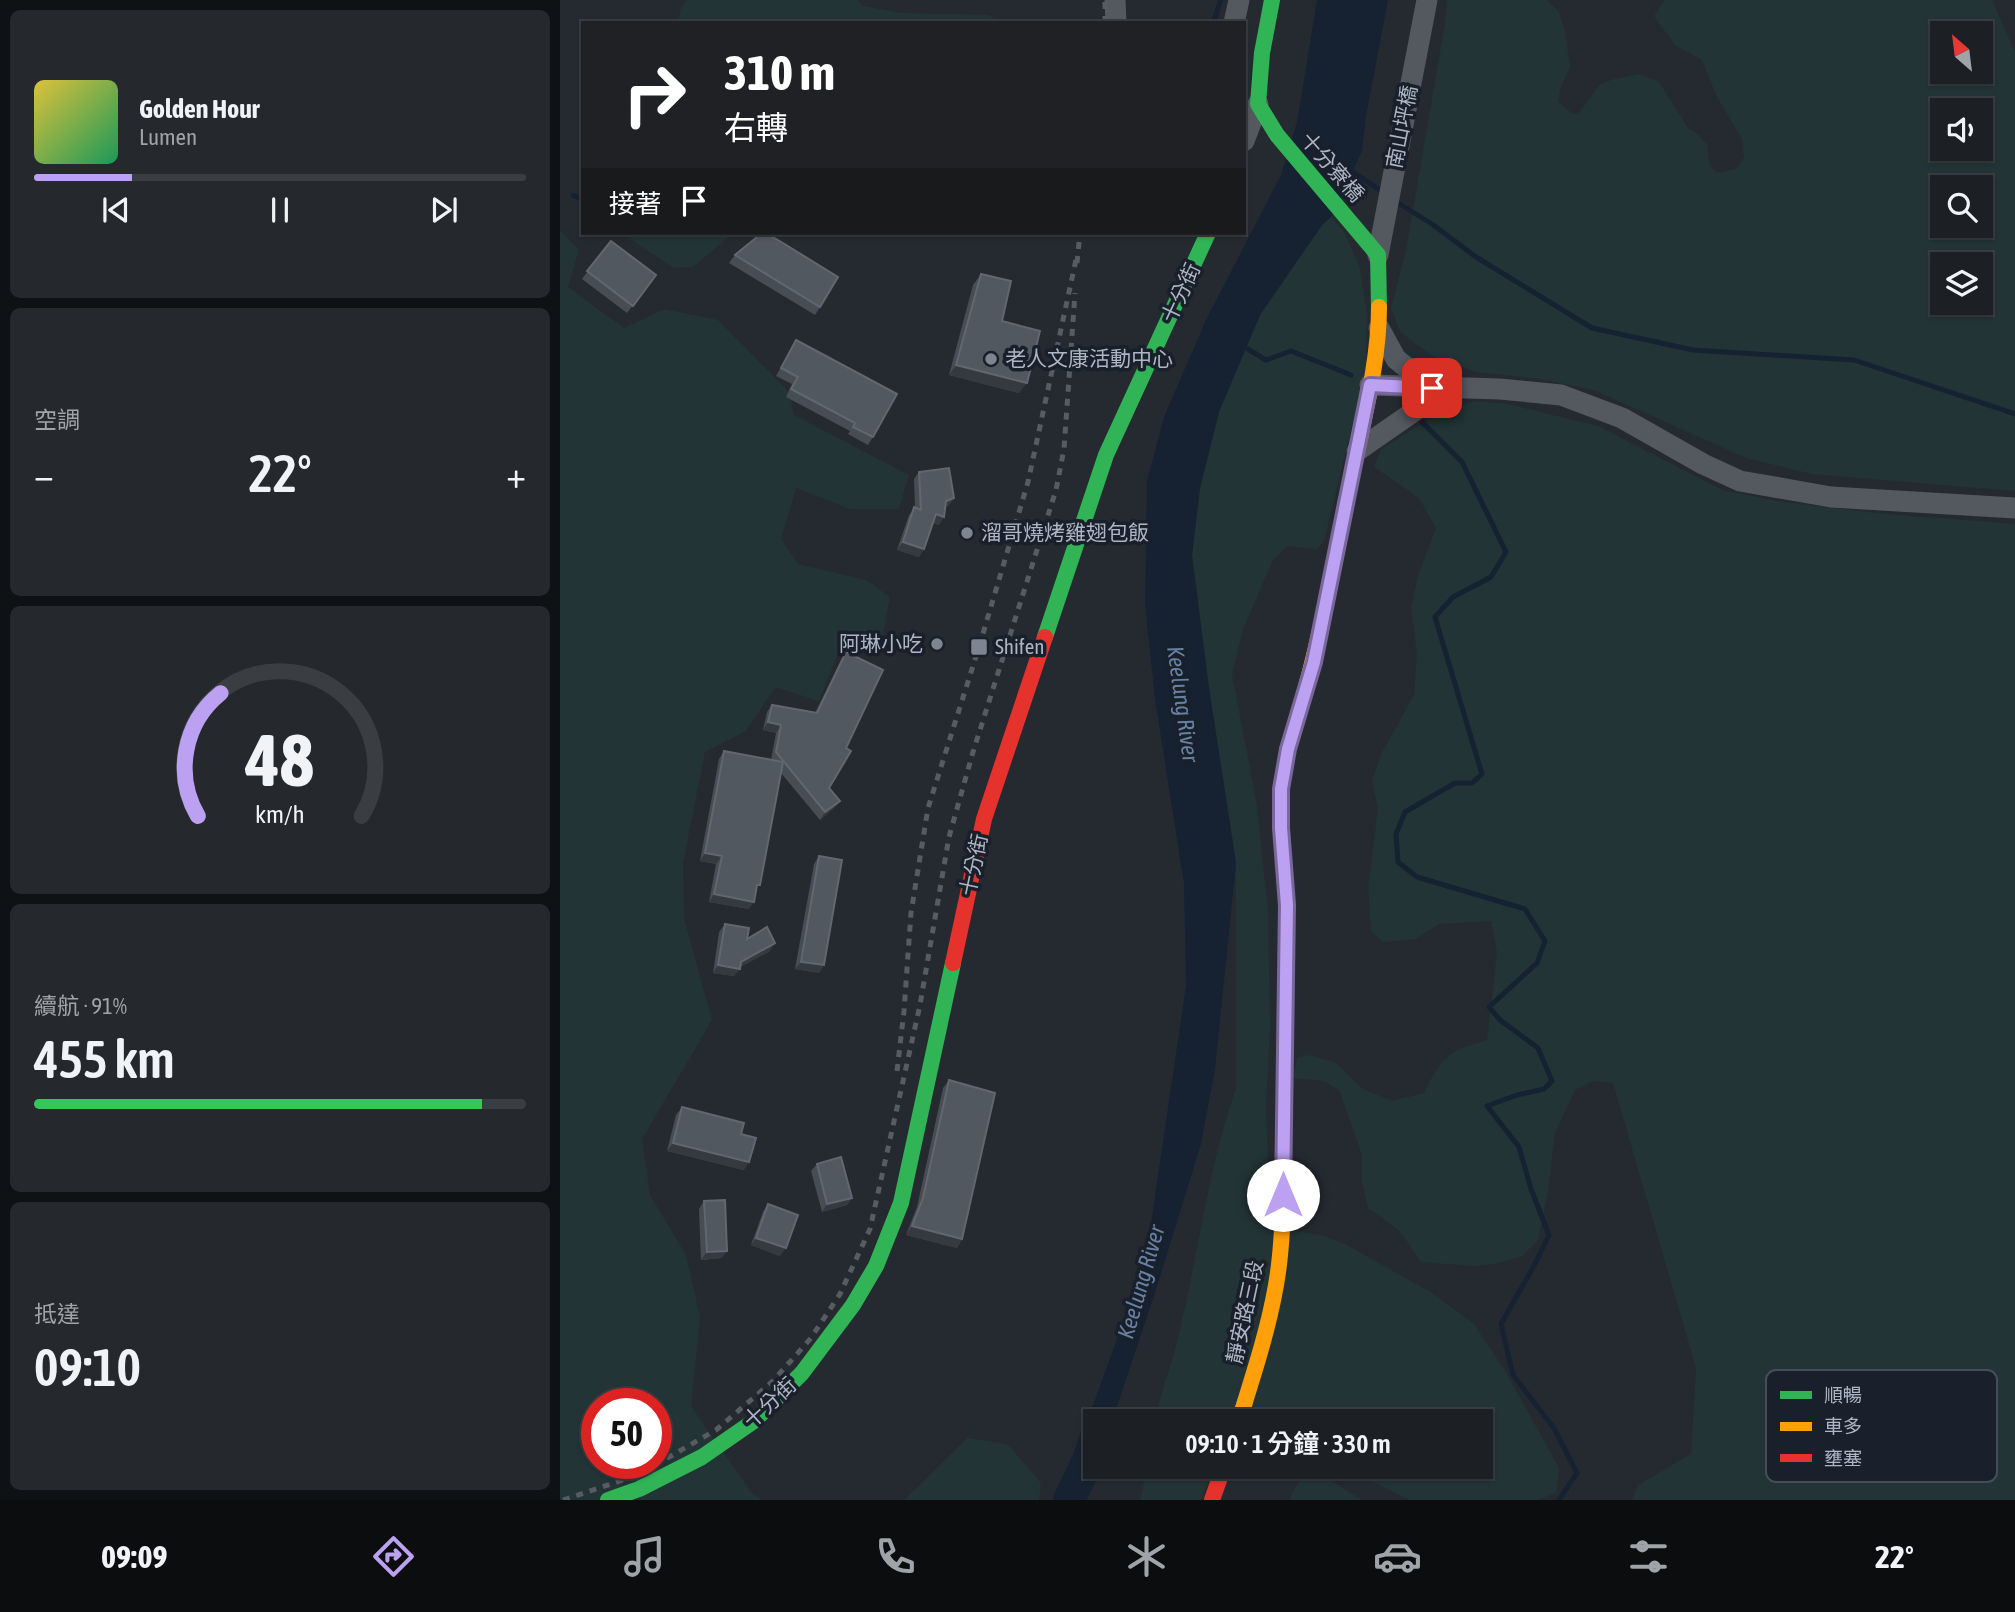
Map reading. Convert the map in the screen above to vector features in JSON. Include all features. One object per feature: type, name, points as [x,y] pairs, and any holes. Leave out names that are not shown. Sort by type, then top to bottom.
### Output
[{"type":"main road","points":[[1258,104],[1262,53],[1272,0]]},
{"type":"main road","name":"十分寮橋","points":[[1258,104],[1276,135],[1378,255]]},
{"type":"main road","name":"十分街","points":[[608,1500],[639,1489],[702,1457],[754,1421],[802,1373],[853,1305],[876,1266],[901,1203],[984,819],[1106,455],[1207,235]]},
{"type":"main road","name":"靜安路三段","points":[[1243,1409],[1258,1361],[1276,1286],[1283,1220],[1287,905],[1281,789],[1288,749],[1314,662],[1370,385],[1379,328],[1378,255]]},
{"type":"main road","points":[[1212,1500],[1219,1479]]},
{"type":"street","points":[[1115,0],[1115,21]]},
{"type":"street","points":[[1234,21],[1239,0]]},
{"type":"street","name":"南山坪橋","points":[[1378,255],[1427,0]]},
{"type":"street","points":[[1246,136],[1258,104]]},
{"type":"street","points":[[1379,328],[1396,359],[1442,388]]},
{"type":"street","points":[[1370,385],[1500,389],[1561,396],[1622,418],[1703,464],[1740,481],[1831,497],[2015,508]]},
{"type":"street","points":[[1357,451],[1429,401],[1442,388]]},
{"type":"shaded area","points":[[687,0],[858,0],[863,6],[902,13],[989,15],[998,21],[678,21],[681,7]]},
{"type":"shaded area","points":[[1447,0],[1547,0],[1558,11],[1565,31],[1570,67],[1558,102],[1573,114],[1579,113],[1600,84],[1641,74],[1659,82],[1688,128],[1699,135],[1707,145],[1710,166],[1717,173],[1736,169],[1744,157],[1742,139],[1717,97],[1702,60],[1675,45],[1654,16],[1665,0],[1992,0],[2015,52],[2015,491],[1812,474],[1746,458],[1594,390],[1540,379],[1477,372],[1434,357],[1400,332],[1391,308],[1406,250]]},
{"type":"shaded area","points":[[1331,217],[1344,232],[1359,265],[1367,313],[1366,369],[1324,541],[1316,549],[1288,546],[1273,560],[1243,629],[1232,674],[1257,806],[1268,912],[1270,1027],[1266,1105],[1270,1228],[1274,1233],[1296,1231],[1321,1235],[1345,1244],[1432,1293],[1474,1324],[1504,1369],[1559,1468],[1556,1493],[1537,1500],[1410,1500],[1368,1479],[1493,1479],[1493,1409],[1158,1409],[1186,1302],[1218,1148],[1236,1088],[1236,863],[1192,555],[1200,488],[1219,412],[1260,315],[1322,225]]},
{"type":"shaded area","points":[[560,230],[579,250],[568,287],[624,328],[664,309],[718,320],[790,393],[794,415],[909,475],[899,509],[850,509],[796,488],[781,539],[798,564],[866,580],[890,597],[880,652],[842,644],[819,701],[775,687],[746,731],[705,752],[683,863],[684,918],[712,1020],[642,1139],[650,1195],[686,1255],[700,1317],[691,1406],[751,1492],[762,1500],[560,1500]]},
{"type":"shaded area","points":[[625,235],[731,235],[693,267],[674,268]]},
{"type":"shaded area","points":[[1475,401],[1508,404],[1598,426],[1722,490],[1783,502],[1875,513],[2015,524],[2015,1500],[1632,1500],[1638,1485],[1691,1454],[1696,1368],[1613,1083],[1593,1081],[1575,1090],[1555,1132],[1548,1192],[1538,1240],[1522,1256],[1494,1264],[1473,1266],[1421,1262],[1399,1230],[1368,1208],[1362,1182],[1362,1155],[1339,1090],[1323,1081],[1293,1078],[1297,1058],[1310,1055],[1336,1063],[1363,1089],[1392,1101],[1424,1093],[1436,1071],[1448,1057],[1463,1048],[1487,1040],[1497,952],[1491,921],[1439,924],[1415,939],[1384,942],[1371,931],[1368,887],[1378,809],[1372,781],[1382,752],[1414,695],[1417,654],[1411,608],[1418,575],[1436,528],[1419,498],[1374,467],[1381,449],[1441,412]]},
{"type":"shaded area","points":[[967,1438],[1007,1444],[1041,1483],[1039,1500],[904,1500]]},
{"type":"shaded area","points":[[1145,1479],[1209,1479],[1201,1500],[1140,1500]]},
{"type":"shaded area","points":[[1300,1479],[1328,1479],[1362,1500],[1289,1500]]},
{"type":"water","points":[[1317,0],[1388,0],[1362,151],[1331,217],[1322,225],[1260,315],[1219,412],[1200,488],[1192,555],[1236,863],[1215,1069],[1201,1144],[1116,1409],[1092,1409],[1120,1331],[1150,1230],[1186,986],[1184,884],[1155,699],[1145,604],[1147,481],[1164,417],[1206,320],[1281,175],[1297,122]]},
{"type":"building","points":[[760,235],[769,235],[838,277],[820,307],[735,255]]},
{"type":"building","points":[[611,241],[656,275],[633,306],[587,271]]},
{"type":"building","points":[[981,274],[1011,281],[1002,321],[1040,331],[1027,383],[956,365]]},
{"type":"building","points":[[796,340],[897,394],[873,437],[853,427],[855,423],[791,389],[798,377],[781,368]]},
{"type":"building","points":[[949,468],[954,498],[946,501],[944,517],[936,514],[924,549],[903,542],[914,507],[921,510],[919,472]]},
{"type":"building","points":[[846,652],[883,670],[846,748],[851,751],[829,788],[840,801],[825,812],[776,752],[781,725],[768,722],[772,705],[817,713]]},
{"type":"building","points":[[724,751],[783,762],[760,885],[757,885],[754,902],[714,894],[722,856],[705,853]]},
{"type":"building","points":[[819,856],[842,860],[824,965],[801,962]]},
{"type":"building","points":[[725,924],[749,928],[747,939],[767,927],[775,943],[741,962],[740,969],[718,965]]},
{"type":"building","points":[[949,1080],[995,1093],[962,1239],[912,1226],[923,1198]]},
{"type":"building","points":[[682,1107],[744,1123],[741,1134],[756,1138],[749,1162],[673,1143]]},
{"type":"building","points":[[841,1157],[852,1198],[827,1204],[817,1164]]},
{"type":"building","points":[[725,1200],[727,1251],[707,1252],[704,1201]]},
{"type":"building","points":[[768,1204],[798,1215],[786,1248],[756,1238]]},
{"type":"waterway","points":[[1214,21],[1221,0]]},
{"type":"waterway","points":[[1349,169],[1384,193]]},
{"type":"waterway","points":[[573,195],[581,199]]},
{"type":"waterway","points":[[1395,201],[1432,224],[1476,257],[1592,328],[1693,350],[1854,360],[2015,414]]},
{"type":"waterway","points":[[1241,345],[1266,360],[1291,351],[1351,375]]},
{"type":"waterway","points":[[1417,417],[1462,462],[1506,552],[1491,577],[1453,597],[1435,617],[1482,774],[1472,783],[1455,783],[1405,812],[1396,834],[1398,862],[1417,877],[1525,909],[1545,941],[1537,963],[1489,1007],[1500,1020],[1538,1048],[1552,1081],[1544,1089],[1487,1106],[1519,1147],[1531,1189],[1549,1235],[1501,1324],[1513,1375],[1554,1428],[1577,1473],[1559,1500]]},
{"type":"waterway","name":"Keelung River","points":[[1069,1500],[1083,1471]]},
{"type":"railway","points":[[1105,0],[1105,21]]},
{"type":"railway","points":[[1077,263],[1080,235]]},
{"type":"railway","points":[[897,1071],[911,913],[928,808],[1028,482],[1077,255]]},
{"type":"railway","points":[[563,1500],[620,1481],[671,1456],[716,1430],[773,1381],[811,1338],[840,1294],[870,1229],[920,1005],[949,837],[973,752],[1056,490],[1064,449],[1075,293]]},
{"type":"traffic: fast","points":[[1272,0],[1262,53],[1258,104],[1277,135],[1378,255],[1379,307]]},
{"type":"traffic: fast","points":[[1045,637],[1106,455],[1207,235]]},
{"type":"traffic: fast","points":[[608,1500],[639,1489],[702,1457],[754,1421],[802,1373],[853,1305],[876,1266],[901,1203],[953,963]]},
{"type":"traffic: slow","points":[[1297,719],[1320,628],[1370,391],[1379,307]]},
{"type":"traffic: slow","points":[[1243,1409],[1273,1302],[1279,1268],[1284,1145]]},
{"type":"traffic: jam","points":[[953,963],[984,819],[1045,637]]},
{"type":"traffic: jam","points":[[1284,1145],[1287,905],[1281,789],[1297,719]]},
{"type":"traffic: jam","points":[[1212,1500],[1219,1479]]},
{"type":"place","name":"老人文康活動中心","points":[[991,359]]},
{"type":"place","name":"溜哥燒烤雞翅包飯","points":[[967,533]]},
{"type":"place","name":"阿琳小吃","points":[[937,644]]},
{"type":"place","name":"Shifen","points":[[979,647]]},
{"type":"route","points":[[1283,1195],[1287,905],[1281,789],[1288,749],[1314,662],[1370,385],[1432,388]]}]
